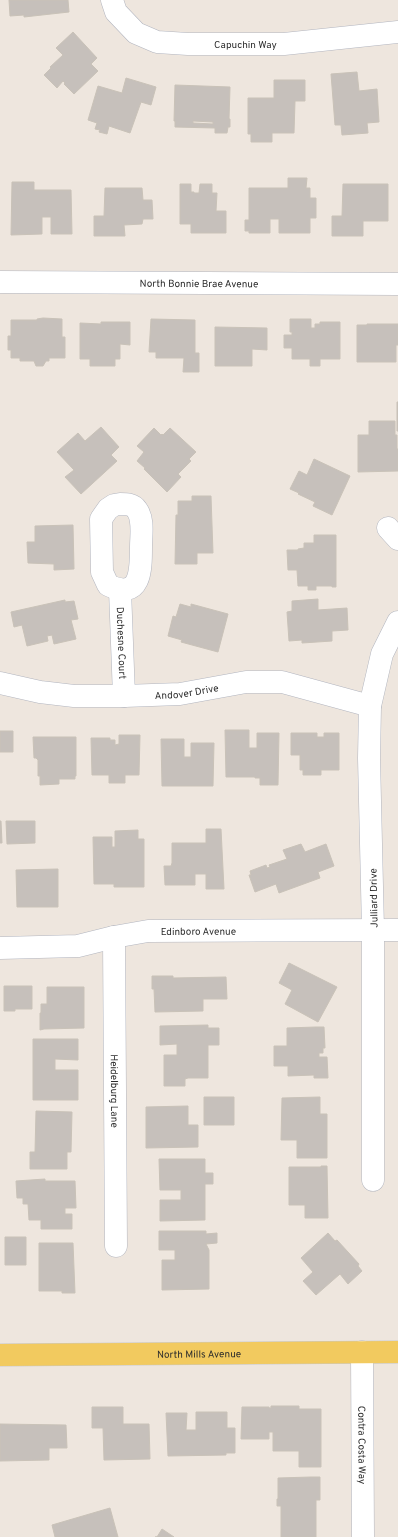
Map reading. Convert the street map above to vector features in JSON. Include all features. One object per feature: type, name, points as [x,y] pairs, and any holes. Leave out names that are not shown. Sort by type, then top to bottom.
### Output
[{"type":"main road","name":"North Mills Avenue","points":[[0,1355],[398,1352]]},
{"type":"street","name":"Capuchin Way","points":[[112,0],[116,12],[136,33],[157,42],[188,44],[284,44],[398,32]]},
{"type":"street","name":"North Bonnie Brae Avenue","points":[[0,282],[398,284]]},
{"type":"street","name":"Duchesne Court","points":[[120,590],[124,696]]},
{"type":"street","name":"Julliard Drive","points":[[372,1180],[373,929],[369,758],[370,706],[382,654],[398,622]]},
{"type":"street","name":"Andover Drive","points":[[0,684],[40,692],[74,696],[124,696],[180,694],[246,682],[282,682],[370,706]]},
{"type":"street","name":"Edinboro Avenue","points":[[0,948],[78,946],[114,936],[148,931],[398,930]]},
{"type":"street","name":"Heidelburg Lane","points":[[114,936],[116,1246]]},
{"type":"street","name":"Contra Costa Way","points":[[362,1352],[363,1537]]},
{"type":"building","points":[[9,0],[68,0],[69,12],[24,17],[24,15],[10,16]]},
{"type":"building","points":[[73,32],[97,58],[91,64],[98,71],[74,94],[63,81],[57,88],[44,75],[63,55],[56,48]]},
{"type":"building","points":[[357,72],[359,91],[377,89],[379,122],[367,123],[368,133],[342,135],[341,125],[335,125],[331,74]]},
{"type":"building","points":[[126,78],[156,87],[151,105],[141,102],[130,133],[109,126],[107,134],[99,132],[100,130],[95,129],[97,123],[88,120],[98,86],[122,93]]},
{"type":"building","points":[[274,80],[305,80],[305,101],[295,101],[294,133],[272,133],[272,142],[251,142],[251,134],[248,134],[248,98],[274,98]]},
{"type":"building","points":[[175,85],[230,87],[230,127],[228,127],[227,133],[215,133],[215,128],[175,127]],"holes":[[[193,121],[213,122],[213,124],[193,123]]]},
{"type":"building","points":[[288,178],[307,178],[306,188],[310,188],[310,198],[316,198],[316,218],[310,218],[310,233],[279,233],[279,219],[270,219],[270,233],[249,233],[249,231],[245,231],[245,220],[249,220],[249,188],[288,188]]},
{"type":"building","points":[[12,182],[34,182],[34,190],[71,190],[72,234],[51,234],[51,217],[42,217],[42,234],[11,235]]},
{"type":"building","points":[[180,184],[191,184],[191,192],[199,193],[200,184],[212,184],[212,193],[217,193],[216,211],[226,211],[226,233],[191,233],[191,224],[180,224]]},
{"type":"building","points":[[343,184],[388,184],[388,221],[363,221],[363,236],[332,236],[332,216],[342,216]]},
{"type":"building","points":[[105,188],[142,188],[143,200],[152,200],[153,219],[143,219],[142,224],[124,225],[125,236],[94,236],[94,216],[104,216]]},
{"type":"building","points":[[43,318],[62,319],[62,337],[65,337],[65,358],[49,358],[49,361],[46,361],[43,366],[36,366],[34,361],[20,361],[20,358],[11,358],[11,350],[8,350],[8,336],[11,336],[11,320],[37,320]]},
{"type":"building","points":[[151,319],[195,320],[195,353],[199,353],[199,372],[183,372],[184,358],[156,358],[156,352],[149,352]]},
{"type":"building","points":[[290,319],[311,319],[311,328],[315,328],[315,324],[320,324],[320,322],[340,322],[340,359],[320,359],[320,366],[310,366],[310,359],[292,359],[292,348],[284,348],[284,335],[292,335],[292,332],[290,332]]},
{"type":"building","points":[[101,322],[130,322],[130,345],[120,344],[120,359],[115,359],[115,366],[90,366],[90,359],[80,359],[80,323],[101,324]]},
{"type":"building","points":[[398,324],[396,362],[357,362],[357,325]]},
{"type":"building","points":[[215,327],[267,328],[267,350],[252,349],[252,366],[215,366]]},
{"type":"building","points":[[398,402],[398,431],[397,431]]},
{"type":"building","points":[[369,421],[395,421],[395,435],[397,435],[398,449],[398,471],[358,472],[358,435],[369,435]]},
{"type":"building","points":[[101,427],[119,447],[111,455],[117,461],[81,494],[65,477],[74,470],[57,452],[78,433],[85,441]]},
{"type":"building","points":[[154,428],[161,435],[163,435],[170,428],[196,452],[189,459],[191,461],[178,474],[181,477],[167,492],[137,461],[144,452],[137,446]]},
{"type":"building","points":[[314,459],[350,476],[332,515],[313,506],[315,502],[290,489],[299,471],[307,475]]},
{"type":"building","points":[[192,496],[211,496],[213,553],[197,553],[197,564],[175,564],[176,515],[178,515],[178,501],[192,501]]},
{"type":"building","points":[[73,525],[74,569],[54,570],[54,564],[28,563],[27,542],[35,542],[35,526]]},
{"type":"building","points":[[314,535],[336,535],[336,587],[316,586],[316,590],[308,590],[308,586],[298,586],[297,570],[288,570],[287,550],[298,550],[304,548],[304,543],[314,543]]},
{"type":"building","points":[[318,599],[318,610],[347,608],[348,630],[332,631],[332,641],[302,643],[302,640],[289,641],[287,612],[292,611],[292,601]]},
{"type":"building","points":[[65,600],[65,602],[74,601],[78,619],[71,620],[76,639],[54,644],[52,635],[47,636],[48,641],[27,646],[22,625],[14,627],[11,612]]},
{"type":"building","points":[[180,604],[191,607],[191,604],[228,614],[218,652],[181,642],[182,640],[168,636],[173,616],[176,617]]},
{"type":"building","points":[[225,730],[249,730],[249,748],[257,748],[257,733],[279,733],[278,785],[260,785],[260,778],[255,777],[226,777]]},
{"type":"building","points":[[0,731],[13,731],[13,752],[0,752]]},
{"type":"building","points":[[291,733],[317,733],[317,737],[324,737],[324,733],[339,733],[339,770],[321,770],[321,775],[303,775],[303,770],[300,770],[300,755],[291,755]]},
{"type":"building","points":[[119,735],[140,735],[139,775],[125,775],[125,783],[109,783],[109,775],[92,775],[91,738],[110,738],[110,740],[115,740],[115,745],[119,744]]},
{"type":"building","points":[[33,737],[76,737],[75,779],[59,779],[59,784],[40,785],[40,776],[38,776],[38,760],[34,758]]},
{"type":"building","points":[[161,739],[184,739],[184,757],[191,757],[191,743],[214,743],[213,786],[162,786]]},
{"type":"building","points":[[1,821],[2,843],[0,843]]},
{"type":"building","points":[[6,821],[35,821],[35,843],[7,844]]},
{"type":"building","points":[[206,829],[221,829],[224,889],[206,889],[206,874],[195,874],[195,885],[165,885],[164,866],[171,866],[172,843],[206,843]]},
{"type":"building","points":[[138,830],[138,839],[144,839],[144,887],[114,887],[114,884],[94,884],[93,837],[112,837],[112,847],[115,847],[115,831]]},
{"type":"building","points":[[301,844],[305,852],[326,844],[334,866],[318,872],[320,878],[279,893],[276,884],[255,892],[249,875],[251,875],[250,871],[266,865],[267,868],[270,867],[269,865],[287,859],[283,850]]},
{"type":"building","points":[[58,869],[58,907],[17,907],[16,870]]},
{"type":"building","points":[[289,963],[337,987],[318,1022],[285,1004],[292,990],[279,983]]},
{"type":"building","points":[[152,976],[173,976],[173,978],[226,977],[227,999],[203,999],[203,1011],[155,1012]]},
{"type":"building","points":[[4,986],[32,986],[32,1009],[15,1009],[15,1011],[4,1011]]},
{"type":"building","points":[[47,987],[84,987],[84,1028],[40,1030],[41,1004],[47,1004]]},
{"type":"building","points":[[208,1025],[208,1028],[219,1028],[219,1045],[208,1045],[208,1078],[185,1079],[185,1086],[164,1086],[164,1055],[177,1055],[177,1044],[160,1045],[160,1026]]},
{"type":"building","points":[[324,1027],[325,1048],[323,1048],[323,1053],[319,1053],[319,1057],[327,1057],[328,1078],[314,1078],[314,1075],[288,1076],[288,1066],[274,1066],[274,1046],[287,1046],[287,1028]]},
{"type":"building","points":[[33,1039],[78,1039],[78,1060],[55,1059],[55,1070],[78,1070],[78,1100],[33,1100]]},
{"type":"building","points":[[204,1097],[234,1097],[234,1125],[204,1125]]},
{"type":"building","points":[[320,1097],[320,1114],[327,1114],[327,1158],[297,1158],[297,1140],[281,1140],[282,1098]]},
{"type":"building","points":[[188,1106],[188,1125],[198,1125],[198,1147],[146,1148],[146,1107]]},
{"type":"building","points":[[36,1111],[72,1112],[71,1152],[67,1152],[67,1169],[30,1169],[30,1152],[35,1152]]},
{"type":"building","points":[[159,1159],[205,1159],[205,1173],[213,1173],[213,1184],[205,1184],[205,1220],[160,1221],[160,1200],[181,1200],[181,1190],[160,1190]]},
{"type":"building","points":[[327,1166],[328,1218],[305,1218],[305,1205],[289,1205],[289,1167]]},
{"type":"building","points":[[45,1179],[45,1181],[75,1181],[76,1208],[65,1208],[65,1214],[72,1214],[72,1229],[41,1229],[41,1220],[29,1220],[28,1204],[23,1204],[23,1198],[17,1198],[16,1181]]},
{"type":"building","points":[[159,1231],[206,1231],[206,1234],[217,1233],[217,1243],[206,1244],[209,1250],[209,1289],[162,1290],[162,1260],[175,1260],[175,1250],[159,1250]]},
{"type":"building","points":[[328,1233],[335,1241],[337,1240],[359,1264],[358,1266],[362,1271],[348,1284],[340,1274],[316,1295],[303,1281],[313,1272],[301,1258]]},
{"type":"building","points":[[5,1237],[26,1237],[26,1265],[5,1265]]},
{"type":"building","points":[[39,1243],[73,1243],[75,1293],[62,1293],[62,1291],[39,1291]]},
{"type":"building","points":[[271,1406],[299,1406],[299,1409],[321,1409],[321,1467],[299,1467],[299,1451],[273,1451],[273,1432],[269,1432],[269,1439],[241,1439],[242,1407],[271,1408]]},
{"type":"building","points":[[92,1407],[123,1407],[123,1424],[149,1424],[150,1459],[104,1460],[103,1428],[92,1428]]},
{"type":"building","points":[[196,1412],[227,1412],[227,1428],[235,1428],[235,1453],[226,1453],[226,1455],[168,1456],[166,1413],[187,1413],[186,1430],[196,1430]]},
{"type":"building","points":[[0,1424],[66,1425],[67,1448],[49,1448],[49,1460],[0,1461]]},
{"type":"building","points":[[320,1477],[320,1500],[316,1500],[316,1537],[281,1537],[281,1506],[277,1506],[278,1478]]},
{"type":"building","points":[[110,1508],[118,1537],[55,1537],[52,1525]]},
{"type":"building","points":[[162,1529],[174,1537],[157,1537]]}]
